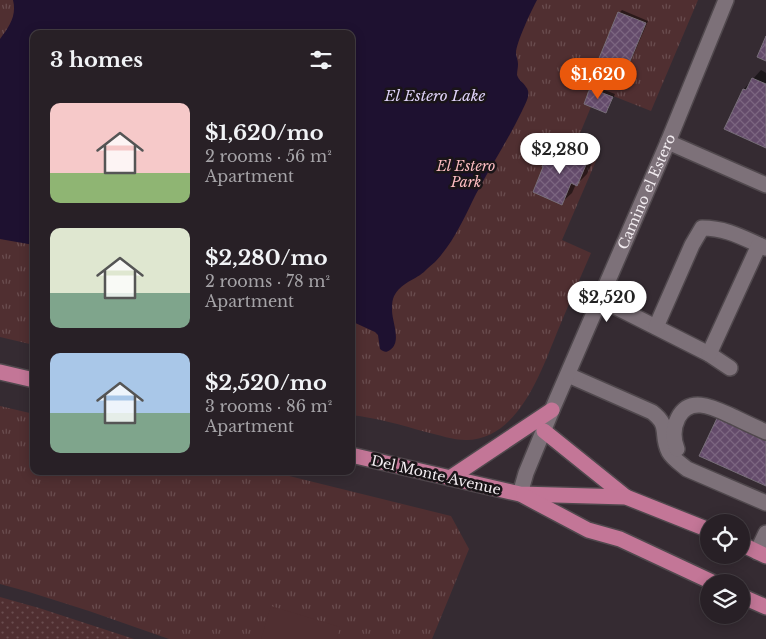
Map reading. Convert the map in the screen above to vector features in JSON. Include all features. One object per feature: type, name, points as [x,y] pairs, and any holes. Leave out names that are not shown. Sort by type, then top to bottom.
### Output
[{"type":"main road","points":[[0,372],[30,379]]},
{"type":"main road","points":[[450,478],[552,410]]},
{"type":"main road","points":[[544,431],[626,497]]},
{"type":"main road","name":"Del Monte Avenue","points":[[355,456],[520,494],[626,497],[700,526]]},
{"type":"main road","name":"Del Monte Avenue","points":[[520,494],[588,530],[620,539],[700,576]]},
{"type":"main road","points":[[750,548],[762,554]]},
{"type":"main road","points":[[750,600],[766,607]]},
{"type":"street","name":"Camino el Estero","points":[[520,494],[526,473],[552,410],[668,142],[726,0]]},
{"type":"street","points":[[668,142],[766,185]]},
{"type":"street","points":[[656,327],[692,245],[702,228],[715,228],[730,232],[762,246],[709,354]]},
{"type":"street","points":[[600,299],[709,354],[730,368]]},
{"type":"street","points":[[568,376],[645,409],[660,418],[664,425],[664,434],[669,453],[678,462],[687,469],[766,503]]},
{"type":"street","points":[[748,496],[739,482],[692,461],[681,454],[676,447],[674,438],[676,423],[681,412],[687,407],[705,405],[766,432]]},
{"type":"street","points":[[762,554],[766,533]]},
{"type":"green space","name":"El Estero Park","points":[[0,0],[698,0],[651,111],[598,90],[576,143],[599,154],[562,240],[591,253],[544,364],[526,400],[500,428],[485,437],[466,440],[451,438],[389,422],[355,416],[355,30],[30,30],[30,344],[0,337]]},
{"type":"green space","points":[[0,406],[30,413],[30,475],[285,475],[451,516],[469,549],[432,639],[169,639],[89,611],[0,584]]},
{"type":"green space","points":[[0,597],[39,608],[134,639],[0,639]]},
{"type":"green space","points":[[271,606],[340,627],[337,639],[261,639]]},
{"type":"water","name":"El Estero Lake","points":[[13,0],[537,0],[521,34],[516,53],[517,75],[528,90],[526,102],[448,246],[424,272],[402,286],[395,294],[392,315],[396,337],[394,346],[386,352],[380,349],[378,335],[375,332],[355,323],[355,30],[30,30],[30,244],[0,239],[0,39],[9,26],[14,6]]},
{"type":"building","points":[[618,12],[646,23],[620,85],[593,73]]},
{"type":"building","points":[[766,36],[766,61],[757,57]]},
{"type":"building","points":[[752,78],[766,84],[766,148],[724,129],[743,89],[746,90]]},
{"type":"building","points":[[590,88],[613,97],[606,113],[584,104]]},
{"type":"building","points":[[557,146],[588,160],[577,186],[571,183],[562,205],[533,192],[546,157],[551,159]]},
{"type":"building","points":[[719,414],[766,435],[766,486],[699,456]]}]
